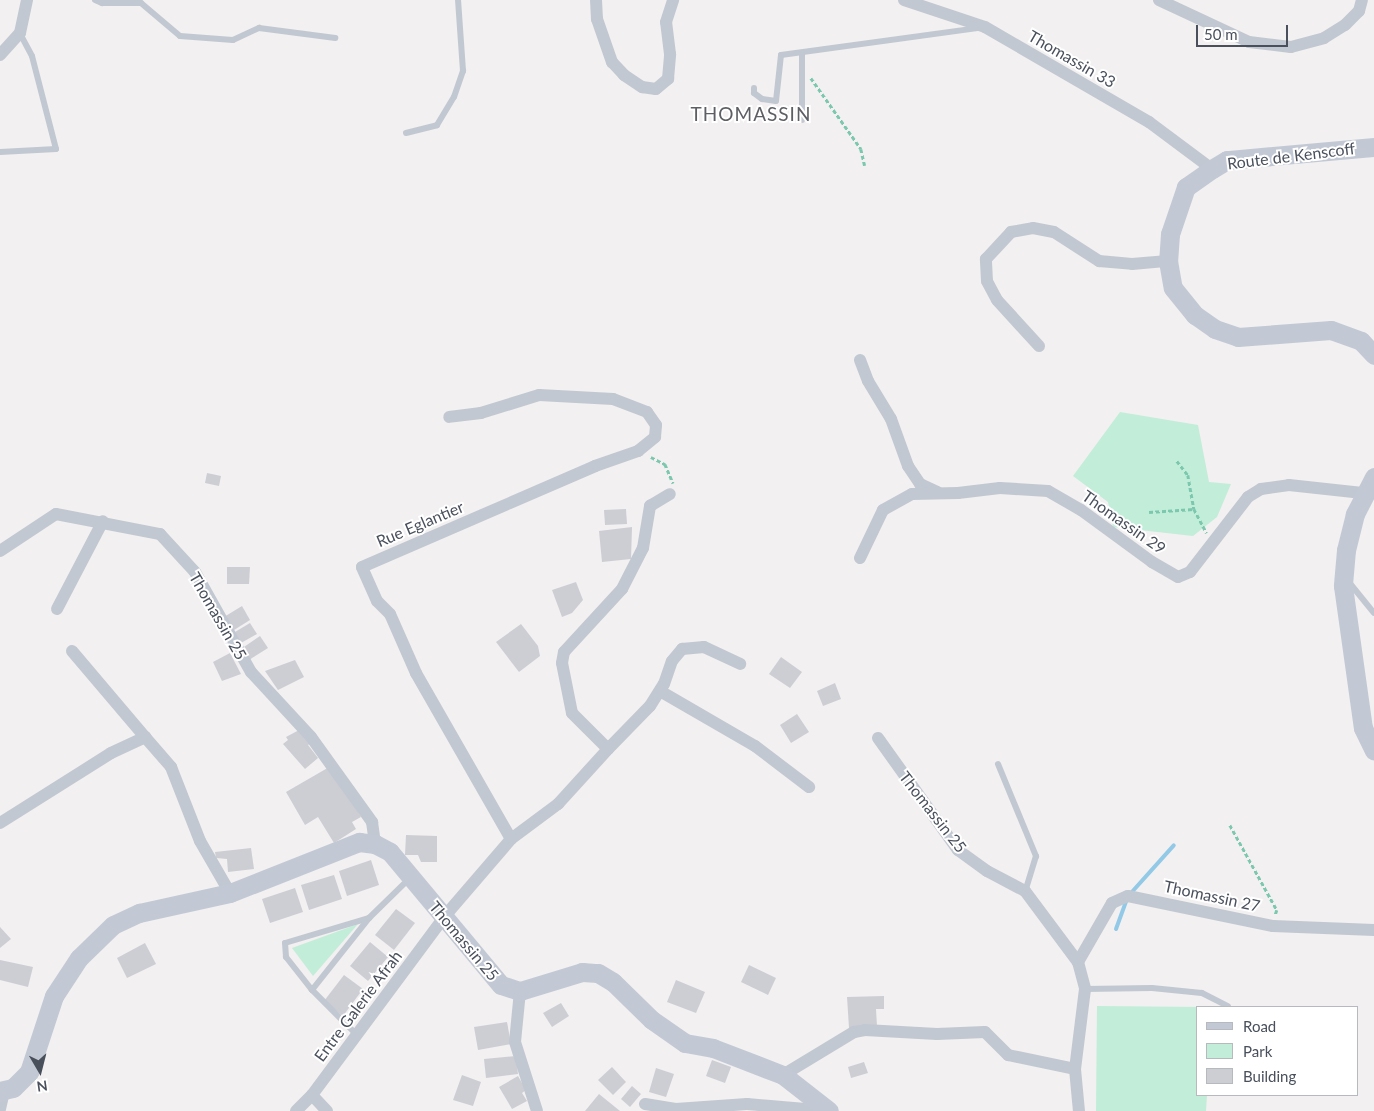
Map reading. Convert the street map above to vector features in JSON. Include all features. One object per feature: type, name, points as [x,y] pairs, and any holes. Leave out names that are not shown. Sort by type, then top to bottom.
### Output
[{"type":"street","points":[[0,55],[20,33],[27,0]]},
{"type":"street","points":[[596,0],[596,19],[612,62],[624,75],[642,87],[656,89],[668,79],[670,54],[666,22],[673,0]]},
{"type":"street","name":"Thomassin 33","points":[[904,0],[985,27],[1149,122],[1212,169]]},
{"type":"street","points":[[1159,0],[1249,42],[1291,47],[1324,38],[1345,25],[1359,11],[1362,0]]},
{"type":"street","name":"Route de Kenscoff","points":[[1374,147],[1227,160],[1186,188],[1170,234],[1168,261],[1173,288],[1195,315],[1215,329],[1238,337],[1331,330],[1361,340],[1374,355]]},
{"type":"street","points":[[1038,346],[997,300],[987,281],[986,259],[1011,232],[1032,228],[1054,232],[1099,261],[1132,264],[1168,261]]},
{"type":"street","points":[[860,360],[868,381],[891,419],[908,466],[920,484],[939,494]]},
{"type":"street","name":"Rue Eglantier","points":[[449,417],[481,413],[540,395],[613,399],[647,412],[653,419],[655,437],[638,450],[595,466],[362,567],[377,601],[390,614],[416,673],[511,839]]},
{"type":"street","name":"Thomassin 29","points":[[860,558],[883,510],[912,494],[939,494],[1000,488],[1048,491],[1081,510],[1152,562],[1178,577],[1190,572],[1248,497],[1260,489],[1289,485],[1370,487]]},
{"type":"street","points":[[1370,487],[1346,550],[1343,576],[1363,728],[1374,751]]},
{"type":"street","points":[[608,749],[572,713],[562,663],[564,652],[622,589],[643,548],[650,506],[670,494]]},
{"type":"street","points":[[0,551],[56,514],[103,521],[57,609]]},
{"type":"street","name":"Thomassin 25","points":[[103,521],[160,534],[195,572],[251,672],[311,737],[372,822],[376,844],[390,852],[501,986],[520,991]]},
{"type":"street","points":[[444,917],[511,839],[558,804],[660,691],[672,661],[682,649],[704,648],[740,664]]},
{"type":"street","points":[[72,651],[171,767],[200,841],[230,893]]},
{"type":"street","points":[[660,691],[755,746],[809,787]]},
{"type":"street","points":[[0,823],[111,753],[145,736]]},
{"type":"street","name":"Thomassin 25","points":[[878,738],[958,850],[987,872],[1025,891],[1078,962],[1084,989],[1075,1069],[1079,1111]]},
{"type":"street","points":[[1,1097],[14,1088],[29,1072],[59,989],[79,958],[113,925],[139,913],[230,893],[292,871],[340,848],[359,842],[376,844]]},
{"type":"street","name":"Thomassin 27","points":[[1078,962],[1112,903],[1120,897],[1138,896],[1272,926],[1374,930]]},
{"type":"street","name":"Entre Galerie Afrah","points":[[296,1111],[312,1094],[444,917]]},
{"type":"street","points":[[537,1111],[515,1042],[520,991],[582,972],[598,973],[613,982],[652,1020],[686,1043],[713,1048],[783,1075],[829,1111]]},
{"type":"street","points":[[783,1075],[854,1032],[865,1030],[937,1034],[985,1032],[1008,1055],[1075,1069]]},
{"type":"street","points":[[312,1094],[327,1111]]},
{"type":"street","points":[[645,1104],[676,1109],[747,1104],[829,1111]]},
{"type":"lane","points":[[95,0],[102,3],[141,3],[180,36],[233,40],[258,28],[335,38]]},
{"type":"lane","points":[[406,134],[437,125],[454,97],[463,71],[458,0]]},
{"type":"lane","points":[[754,88],[754,93],[762,99],[776,101],[781,54],[802,54],[985,27]]},
{"type":"lane","points":[[0,152],[56,149],[32,56],[20,33]]},
{"type":"lane","points":[[802,54],[804,68],[802,120]]},
{"type":"lane","points":[[1343,576],[1374,613]]},
{"type":"lane","points":[[998,764],[1036,856],[1025,891]]},
{"type":"lane","points":[[312,990],[369,918],[410,878]]},
{"type":"lane","points":[[357,1035],[312,990],[286,958],[285,942],[369,918]]},
{"type":"lane","points":[[1084,989],[1152,988],[1202,993],[1228,1006]]},
{"type":"path","points":[[804,68],[861,149],[865,166]]},
{"type":"path","points":[[638,450],[665,464],[673,481],[670,494]]},
{"type":"path","points":[[1177,461],[1188,475],[1194,509],[1214,542]]},
{"type":"path","points":[[1149,512],[1194,509]]},
{"type":"path","points":[[1230,825],[1277,910],[1272,926]]},
{"type":"green space","points":[[1120,412],[1198,425],[1209,482],[1231,484],[1217,517],[1193,536],[1113,527],[1108,502],[1073,476]]},
{"type":"green space","points":[[358,924],[313,976],[292,948]]},
{"type":"green space","points":[[1097,1006],[1196,1007],[1196,1096],[1207,1096],[1206,1111],[1096,1111]]},
{"type":"building","points":[[207,473],[221,476],[219,486],[205,483]]},
{"type":"building","points":[[626,509],[627,524],[605,525],[604,510]]},
{"type":"building","points":[[632,527],[631,559],[602,562],[599,531]]},
{"type":"building","points":[[227,567],[250,567],[249,584],[227,584]]},
{"type":"building","points":[[576,582],[583,600],[572,613],[562,617],[552,590]]},
{"type":"building","points":[[242,606],[250,620],[234,630],[224,617]]},
{"type":"building","points":[[250,623],[257,634],[241,643],[235,632]]},
{"type":"building","points":[[521,624],[538,646],[540,656],[519,672],[496,642]]},
{"type":"building","points":[[260,636],[268,648],[249,660],[241,649]]},
{"type":"building","points":[[230,653],[241,674],[222,681],[213,662]]},
{"type":"building","points":[[781,657],[802,672],[790,688],[769,674]]},
{"type":"building","points":[[295,660],[304,677],[278,690],[265,671]]},
{"type":"building","points":[[835,683],[841,699],[823,706],[817,691]]},
{"type":"building","points":[[797,714],[809,732],[791,743],[780,725]]},
{"type":"building","points":[[301,729],[312,742],[308,745],[318,758],[305,769],[283,744],[288,740],[286,737]]},
{"type":"building","points":[[331,766],[361,817],[352,822],[356,829],[334,843],[318,817],[305,825],[286,792]]},
{"type":"building","points":[[406,835],[437,836],[437,862],[421,862],[418,855],[405,855]]},
{"type":"building","points":[[251,848],[254,869],[228,872],[227,859],[216,858],[215,852]]},
{"type":"building","points":[[371,860],[379,885],[347,896],[339,871]]},
{"type":"building","points":[[334,875],[342,899],[309,910],[301,885]]},
{"type":"building","points":[[295,888],[303,912],[270,923],[262,899]]},
{"type":"building","points":[[396,909],[415,923],[394,950],[375,935]]},
{"type":"building","points":[[0,927],[11,939],[0,948]]},
{"type":"building","points":[[370,942],[388,957],[368,981],[350,966]]},
{"type":"building","points":[[145,943],[156,964],[127,978],[117,958]]},
{"type":"building","points":[[0,960],[33,967],[28,987],[0,980]]},
{"type":"building","points":[[749,965],[776,978],[768,995],[741,982]]},
{"type":"building","points":[[344,975],[363,989],[343,1016],[324,1001]]},
{"type":"building","points":[[676,980],[705,992],[696,1013],[667,1002]]},
{"type":"building","points":[[884,996],[884,1009],[876,1009],[877,1026],[849,1028],[847,997]]},
{"type":"building","points":[[561,1003],[569,1016],[552,1027],[543,1013]]},
{"type":"building","points":[[507,1022],[511,1044],[478,1050],[474,1027]]},
{"type":"building","points":[[516,1056],[518,1074],[486,1078],[484,1059]]},
{"type":"building","points":[[712,1060],[731,1067],[725,1083],[706,1076]]},
{"type":"building","points":[[864,1062],[868,1073],[851,1078],[848,1067]]},
{"type":"building","points":[[612,1067],[626,1082],[613,1095],[598,1080]]},
{"type":"building","points":[[656,1068],[674,1074],[666,1097],[649,1092]]},
{"type":"building","points":[[462,1075],[481,1082],[473,1106],[453,1100]]},
{"type":"building","points":[[518,1076],[526,1090],[522,1093],[527,1101],[512,1109],[499,1087]]},
{"type":"building","points":[[632,1086],[641,1094],[630,1107],[621,1099]]},
{"type":"building","points":[[599,1094],[620,1111],[585,1111]]},
{"type":"waterway","points":[[1131,893],[1174,845]]},
{"type":"waterway","points":[[1116,929],[1126,901]]},
{"type":"district","name":"THOMASSIN","points":[[751,114]]}]
